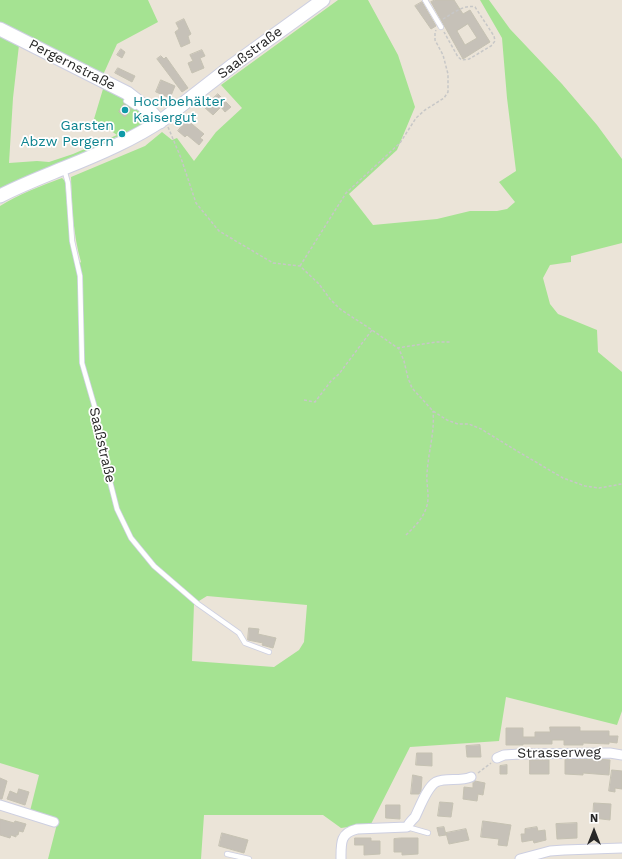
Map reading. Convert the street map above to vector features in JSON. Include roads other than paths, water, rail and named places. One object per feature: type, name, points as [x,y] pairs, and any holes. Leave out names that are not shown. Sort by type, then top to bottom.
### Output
[{"type":"street","name":"Saaßstraße","points":[[0,196],[126,141],[163,120],[233,65],[323,0]]},
{"type":"street","name":"Pergernstraße","points":[[0,29],[126,93],[163,120]]},
{"type":"street","name":"Strasserweg","points":[[497,758],[504,755],[520,754],[610,752],[622,755]]},
{"type":"street","points":[[341,859],[342,841],[344,835],[349,831],[357,829],[407,827],[414,818],[429,788],[436,782],[441,780],[465,779],[471,776]]},
{"type":"street","points":[[0,805],[54,822]]},
{"type":"street","points":[[520,859],[543,853],[564,850],[622,848]]},
{"type":"lane","points":[[425,0],[441,26]]},
{"type":"lane","points":[[126,101],[137,108],[149,110]]},
{"type":"lane","name":"Saaßstraße","points":[[64,169],[68,183],[72,242],[80,276],[82,364],[95,408],[103,454],[117,509],[131,538],[154,566],[198,604],[239,633],[245,643],[269,652]]},
{"type":"lane","points":[[407,827],[428,833]]},
{"type":"lane","points":[[228,854],[249,859]]},
{"type":"place","name":"Hochbehälter Kaisergut","points":[[125,110]]},
{"type":"place","name":"Garsten Abzw Pergern","points":[[122,134]]}]
